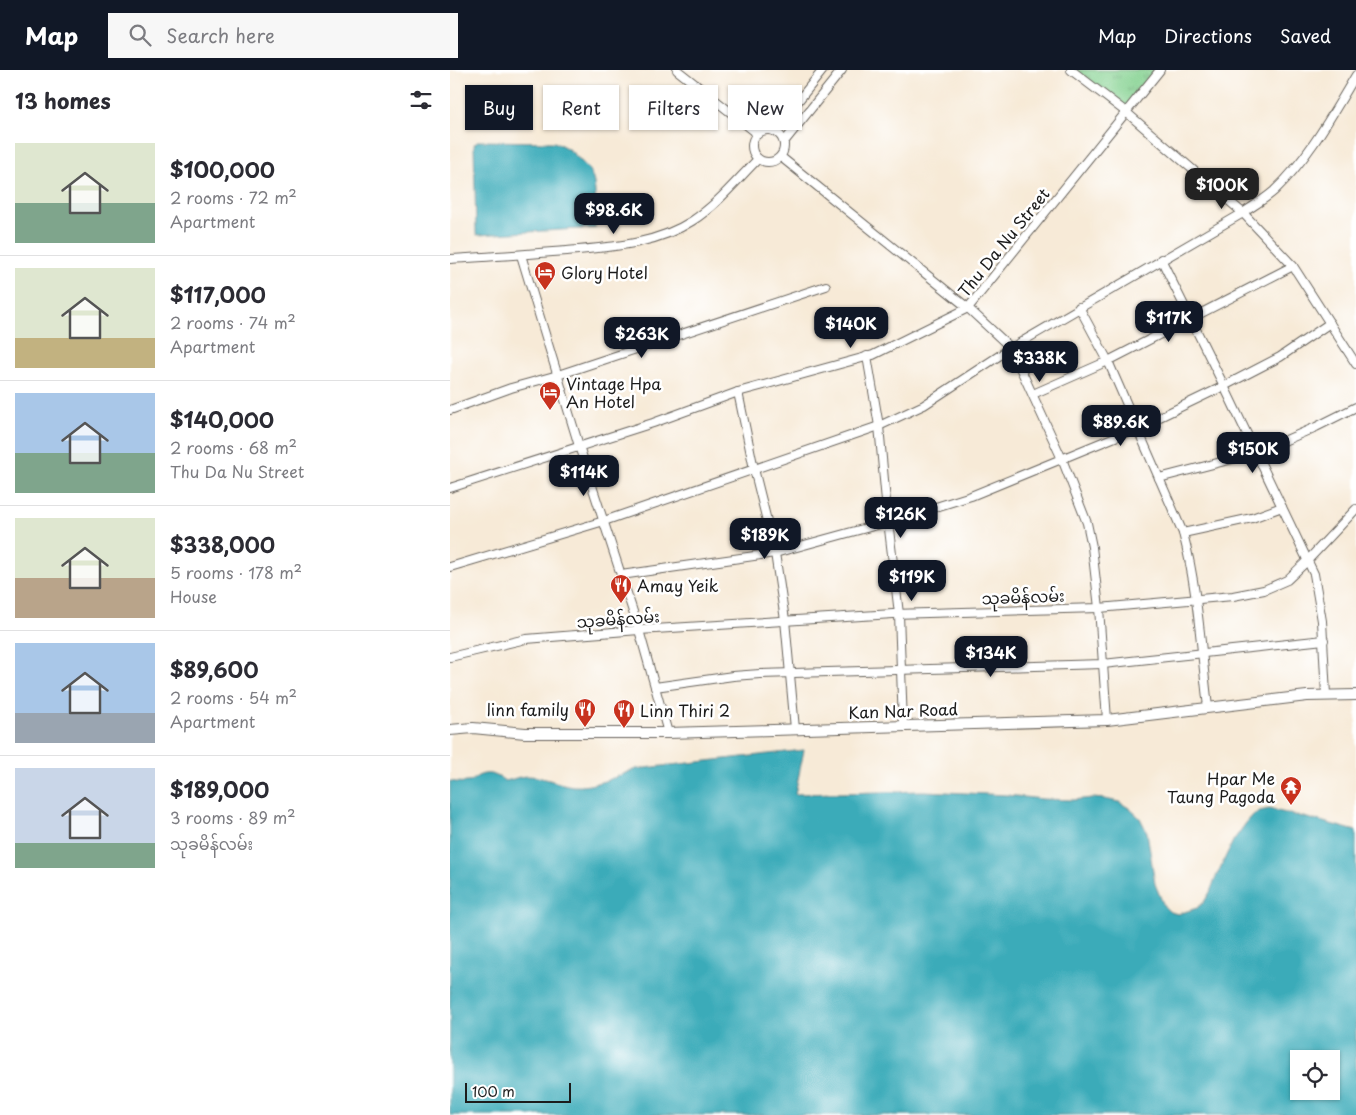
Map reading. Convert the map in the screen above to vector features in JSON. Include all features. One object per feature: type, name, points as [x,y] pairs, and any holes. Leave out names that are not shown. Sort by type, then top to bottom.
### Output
[{"type":"main road","name":"Kan Nar Road","points":[[450,730],[473,728],[525,733],[668,733],[1107,720],[1307,696],[1356,695]]},
{"type":"street","points":[[677,70],[758,134]]},
{"type":"street","points":[[774,131],[823,70]]},
{"type":"street","points":[[784,142],[842,70]]},
{"type":"street","points":[[1071,70],[1126,112],[1243,213],[1293,266],[1356,364]]},
{"type":"street","name":"Thu Da Nu Street","points":[[450,488],[653,423],[738,392],[873,355],[968,308],[1160,70]]},
{"type":"street","points":[[450,567],[604,521],[754,470],[879,426],[924,405],[1079,307],[1243,213],[1272,192],[1288,176],[1326,125],[1356,75]]},
{"type":"street","points":[[762,131],[774,131],[784,142],[784,148],[781,157],[767,163],[758,159],[752,150],[752,144],[762,131]]},
{"type":"street","points":[[781,157],[968,308],[1012,348],[1062,459],[1087,522],[1099,608],[1107,720]]},
{"type":"street","points":[[450,259],[610,247],[657,238],[691,222],[708,210],[758,159]]},
{"type":"street","points":[[521,255],[579,446],[639,630],[668,733]]},
{"type":"street","points":[[1161,259],[1314,574],[1318,590],[1324,640],[1326,695]]},
{"type":"street","points":[[1032,394],[1108,361],[1293,266]]},
{"type":"street","points":[[450,410],[511,388],[558,375],[826,286]]},
{"type":"street","points":[[1079,307],[1108,361],[1183,534],[1196,599],[1208,707]]},
{"type":"street","points":[[621,575],[775,553],[888,522],[971,496],[1137,428],[1280,357],[1330,323]]},
{"type":"street","points":[[867,356],[879,426],[899,614],[903,725]]},
{"type":"street","points":[[738,392],[754,470],[775,553],[785,620],[795,729]]},
{"type":"street","points":[[1159,478],[1256,453],[1356,407]]},
{"type":"street","points":[[1183,534],[1252,518],[1282,507]]},
{"type":"street","name":"သုခမိန်လမ်း","points":[[450,657],[526,639],[639,630],[899,614],[1099,608],[1233,596],[1264,590],[1287,580],[1356,509]]},
{"type":"street","points":[[655,687],[733,676],[790,673],[1103,664],[1324,640]]},
{"type":"green space","points":[[1071,70],[1160,70],[1126,112]]},
{"type":"water","points":[[477,141],[554,142],[568,149],[587,167],[594,181],[595,228],[476,234],[474,145]]},
{"type":"water","points":[[804,750],[795,794],[924,791],[1007,795],[1042,799],[1073,800],[1092,798],[1119,802],[1140,818],[1147,832],[1155,884],[1164,906],[1170,912],[1178,914],[1197,908],[1204,902],[1233,841],[1253,815],[1260,811],[1269,809],[1356,831],[1356,1115],[450,1115],[450,781],[469,782],[478,776],[489,774],[496,775],[505,781],[533,776],[573,786],[605,781],[636,769]]},
{"type":"place","name":"Glory Hotel","points":[[545,291]]},
{"type":"place","name":"Vintage Hpa An Hotel","points":[[550,411]]},
{"type":"place","name":"Amay Yeik","points":[[621,604]]},
{"type":"place","name":"linn family","points":[[585,728]]},
{"type":"place","name":"Linn Thiri 2","points":[[624,729]]},
{"type":"place","name":"Hpar Me Taung Pagoda","points":[[1291,806]]}]
